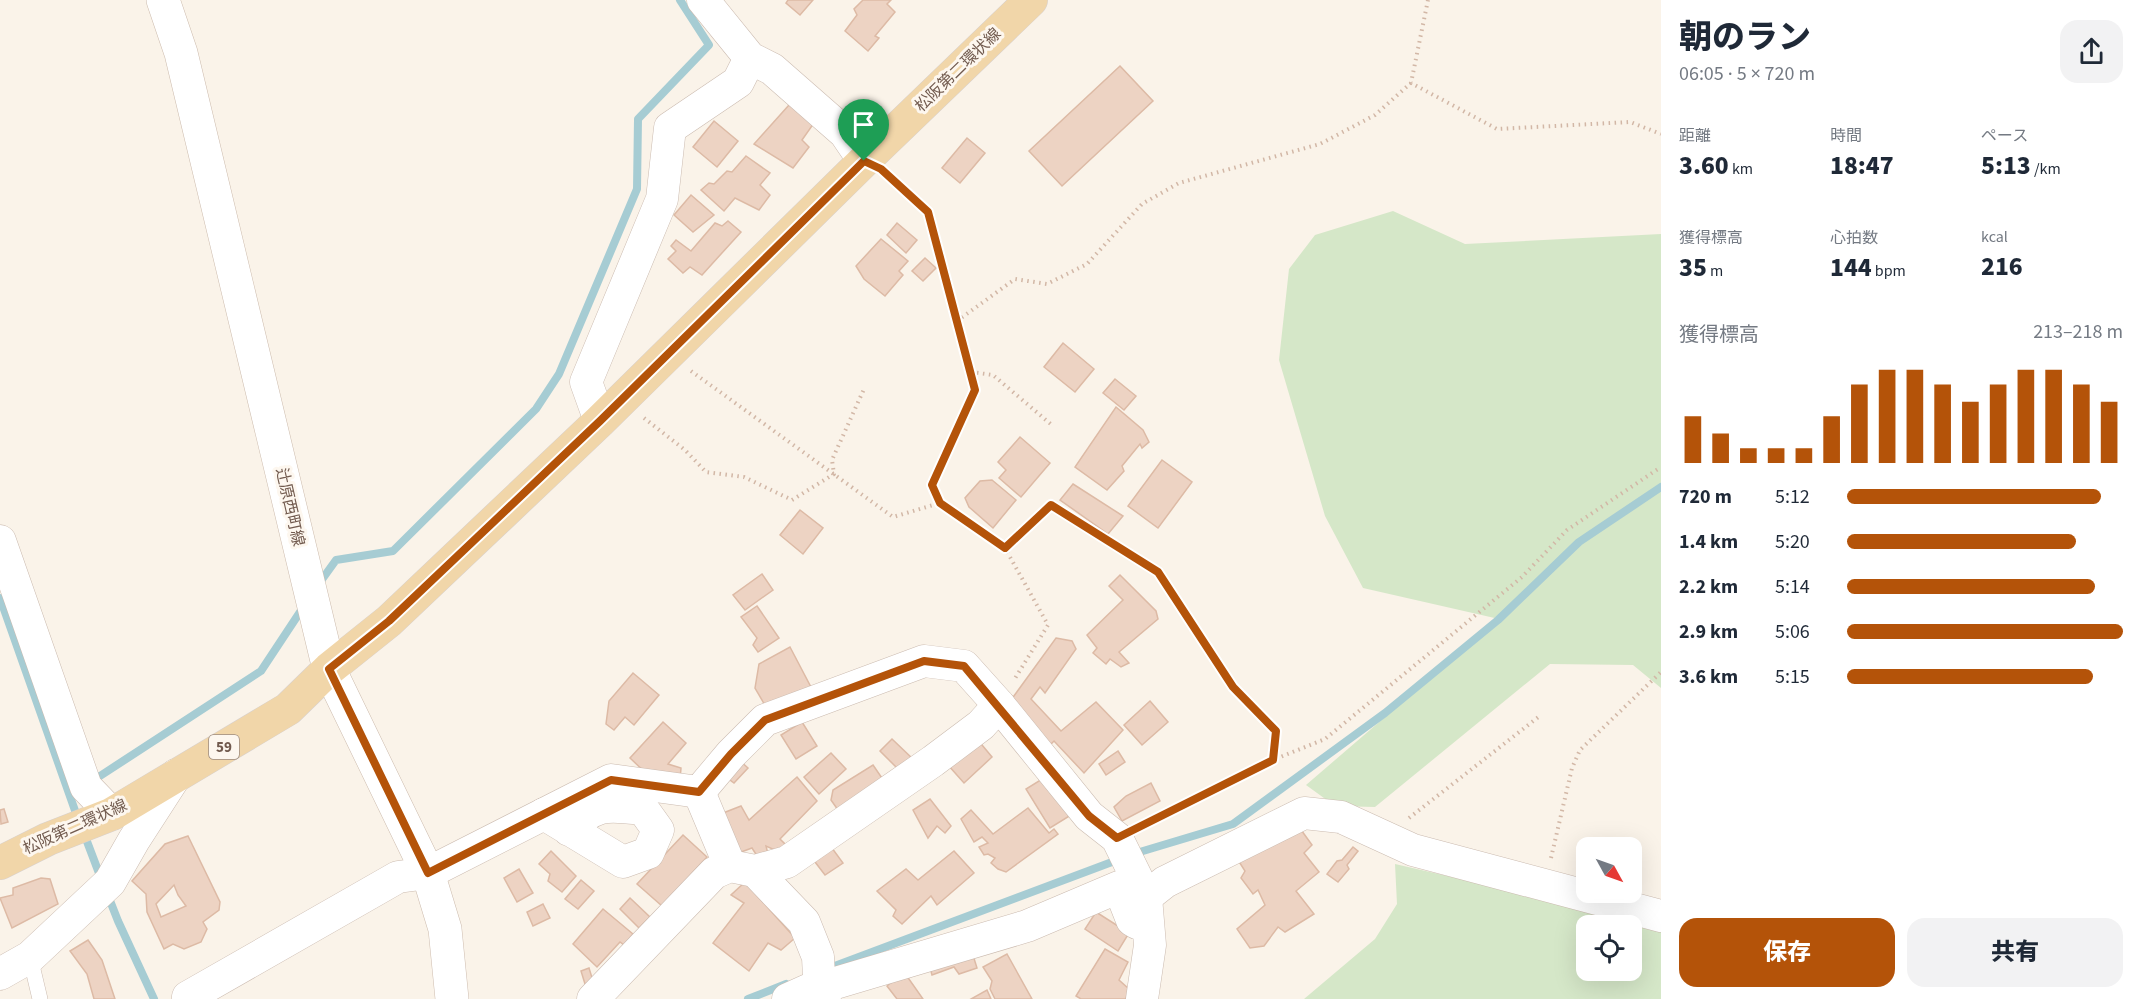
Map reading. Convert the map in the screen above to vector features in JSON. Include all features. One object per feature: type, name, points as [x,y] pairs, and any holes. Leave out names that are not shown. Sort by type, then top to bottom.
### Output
[{"type":"main road","name":"辻原西町線","points":[[163,0],[181,53],[329,669],[428,873],[445,929],[452,999]]},
{"type":"main road","name":"松阪第二環状線","points":[[0,862],[48,839],[112,814],[288,708],[329,669],[389,621],[600,421],[1031,0]]},
{"type":"street","points":[[703,0],[750,58],[772,69],[845,133],[864,161]]},
{"type":"street","points":[[600,421],[585,382],[662,199],[670,128],[738,82],[750,58]]},
{"type":"street","points":[[0,541],[86,787],[112,814]]},
{"type":"street","points":[[699,792],[731,754],[765,720],[924,661],[964,666],[999,705],[1089,816],[1117,838],[1146,897],[1150,945],[1142,999]]},
{"type":"street","points":[[593,999],[714,873],[787,862],[933,761],[981,725],[999,705]]},
{"type":"street","points":[[0,975],[30,957],[110,882],[134,840],[176,776]]},
{"type":"street","points":[[189,999],[188,997],[398,877],[428,873],[556,822],[611,780],[699,792]]},
{"type":"street","points":[[699,792],[743,868],[804,922],[818,957],[820,999]]},
{"type":"street","points":[[1146,897],[1165,882],[1304,813],[1341,817],[1413,850],[1661,916]]},
{"type":"street","points":[[820,999],[832,984],[1027,927],[1119,887],[1132,920],[1149,929]]},
{"type":"street","points":[[788,999],[808,990],[820,999]]},
{"type":"lane","points":[[30,957],[40,999]]},
{"type":"path","points":[[957,321],[1015,279],[1047,284],[1087,264],[1143,204],[1179,183],[1320,144],[1375,115],[1411,83],[1428,0]]},
{"type":"path","points":[[1411,83],[1497,129],[1630,122],[1661,134]]},
{"type":"path","points":[[864,161],[881,169],[928,212],[975,390],[932,485],[940,503],[1005,548],[1048,625],[999,705]]},
{"type":"path","points":[[668,354],[893,517],[940,503]]},
{"type":"path","points":[[970,372],[993,375],[1053,426]]},
{"type":"path","points":[[834,474],[832,460],[864,389]]},
{"type":"path","points":[[639,414],[685,450],[706,472],[744,477],[792,500],[834,474]]},
{"type":"path","points":[[1117,838],[1273,760],[1325,739],[1522,578],[1567,530],[1661,467]]},
{"type":"path","points":[[1005,548],[1051,505],[1158,572],[1233,687],[1276,731],[1273,760]]},
{"type":"path","points":[[1544,885],[1572,768],[1580,750],[1661,672]]},
{"type":"path","points":[[1381,835],[1406,820],[1541,716]]},
{"type":"green space","points":[[1393,211],[1465,244],[1661,234],[1661,688],[1633,665],[1550,664],[1375,807],[1335,806],[1306,785],[1499,619],[1363,588],[1325,516],[1279,360],[1289,269],[1315,235]]},
{"type":"green space","points":[[1395,864],[1617,915],[1576,915],[1576,981],[1642,981],[1642,921],[1661,925],[1661,999],[1304,999],[1375,939],[1397,904]]},
{"type":"building","points":[[788,0],[813,0],[800,15],[786,3]]},
{"type":"building","points":[[863,0],[891,0],[887,4],[895,12],[875,36],[879,38],[868,51],[845,31],[857,15],[854,9]]},
{"type":"building","points":[[1120,66],[1153,101],[1062,186],[1029,151]]},
{"type":"building","points":[[789,105],[814,123],[802,140],[809,147],[793,168],[754,144]]},
{"type":"building","points":[[714,121],[738,141],[717,167],[693,147]]},
{"type":"building","points":[[967,138],[985,153],[960,183],[942,168]]},
{"type":"building","points":[[746,156],[770,173],[760,185],[770,195],[759,210],[735,198],[724,211],[701,190],[709,183],[714,184],[727,171],[732,172]]},
{"type":"building","points":[[691,195],[714,215],[693,232],[674,215]]},
{"type":"building","points":[[728,221],[741,232],[702,275],[690,267],[683,273],[668,259],[676,251],[671,246],[676,240],[691,251],[715,223],[722,226]]},
{"type":"building","points":[[897,223],[917,240],[906,253],[887,235]]},
{"type":"building","points":[[881,239],[908,261],[899,271],[903,275],[885,296],[864,279],[856,266]]},
{"type":"building","points":[[925,258],[936,268],[923,281],[912,271]]},
{"type":"building","points":[[1063,343],[1094,369],[1075,392],[1044,367]]},
{"type":"building","points":[[1115,379],[1136,396],[1124,410],[1103,393]]},
{"type":"building","points":[[1116,407],[1143,430],[1149,442],[1142,448],[1140,444],[1122,466],[1124,471],[1107,490],[1075,467]]},
{"type":"building","points":[[1020,437],[1050,463],[1021,497],[999,478],[1006,470],[998,462]]},
{"type":"building","points":[[1162,460],[1192,482],[1158,528],[1128,506]]},
{"type":"building","points":[[992,480],[1016,500],[993,528],[969,507],[965,498],[980,481]]},
{"type":"building","points":[[1073,484],[1123,516],[1108,534],[1060,500]]},
{"type":"building","points":[[800,510],[823,528],[803,554],[780,535]]},
{"type":"building","points":[[762,574],[773,590],[745,610],[733,595]]},
{"type":"building","points":[[1120,575],[1156,611],[1158,619],[1119,652],[1129,663],[1121,667],[1110,659],[1106,664],[1093,653],[1097,648],[1087,635],[1123,600],[1109,586]]},
{"type":"building","points":[[757,606],[779,638],[758,652],[753,645],[757,638],[741,617]]},
{"type":"building","points":[[1056,638],[1072,641],[1076,649],[1045,693],[1040,687],[1031,699],[1061,731],[1096,702],[1123,730],[1084,773],[1054,741],[1047,748],[1011,700]]},
{"type":"building","points":[[790,647],[813,691],[770,714],[755,688],[759,664]]},
{"type":"building","points":[[633,673],[659,695],[634,725],[625,717],[614,730],[606,724],[609,701]]},
{"type":"building","points":[[1150,701],[1168,722],[1142,745],[1124,725]]},
{"type":"building","points":[[663,722],[686,743],[668,764],[681,768],[680,780],[649,776],[630,758]]},
{"type":"building","points":[[802,722],[817,746],[796,759],[781,735]]},
{"type":"building","points":[[892,739],[914,760],[902,773],[880,751]]},
{"type":"building","points":[[977,739],[992,757],[964,783],[948,765]]},
{"type":"building","points":[[1118,751],[1125,762],[1106,775],[1099,764]]},
{"type":"building","points":[[831,753],[846,769],[819,794],[804,777]]},
{"type":"building","points":[[739,760],[748,768],[734,783],[726,777]]},
{"type":"building","points":[[873,765],[884,781],[838,810],[831,800],[833,790]]},
{"type":"building","points":[[1047,776],[1071,815],[1050,828],[1026,789]]},
{"type":"building","points":[[797,777],[817,801],[780,839],[786,845],[777,851],[766,846],[768,854],[759,859],[752,848],[733,855],[718,815],[741,806],[749,820]]},
{"type":"building","points":[[1151,783],[1160,801],[1122,821],[1114,807],[1126,796]]},
{"type":"building","points":[[930,799],[951,826],[945,833],[937,826],[928,838],[913,810]]},
{"type":"building","points":[[1028,808],[1049,833],[1054,829],[1058,834],[1006,872],[998,869],[991,863],[995,858],[988,854],[984,855],[979,847],[988,843],[982,837],[974,842],[961,819],[971,810],[993,834]]},
{"type":"building","points":[[4,809],[8,822],[1,824],[0,810]]},
{"type":"building","points":[[1299,827],[1312,845],[1304,853],[1319,872],[1296,891],[1314,914],[1285,932],[1278,927],[1264,946],[1250,948],[1237,929],[1265,905],[1258,890],[1253,894],[1241,878],[1245,871],[1238,860]]},
{"type":"building","points":[[683,835],[707,857],[662,906],[637,884]]},
{"type":"building","points":[[188,836],[220,902],[219,910],[203,922],[207,929],[201,942],[184,949],[173,944],[164,949],[147,912],[146,894],[132,881],[165,844]],"holes":[[[174,885],[186,906],[161,917],[156,904]]]},
{"type":"building","points":[[829,844],[843,863],[825,875],[812,858]]},
{"type":"building","points":[[1353,847],[1358,851],[1347,865],[1349,869],[1338,882],[1327,874],[1337,861],[1342,860]]},
{"type":"building","points":[[551,851],[576,876],[562,892],[548,881],[550,874],[539,864]]},
{"type":"building","points":[[954,851],[974,873],[937,905],[931,896],[902,924],[893,916],[896,910],[877,891],[906,869],[918,880]]},
{"type":"building","points":[[519,869],[533,893],[517,902],[504,878]]},
{"type":"building","points":[[41,878],[50,879],[58,904],[12,928],[0,898],[13,895],[13,888]]},
{"type":"building","points":[[581,880],[594,891],[578,909],[565,899]]},
{"type":"building","points":[[745,882],[795,938],[781,950],[768,943],[749,971],[713,943],[744,903],[731,895]]},
{"type":"building","points":[[630,898],[650,917],[639,928],[620,909]]},
{"type":"building","points":[[543,904],[550,918],[533,926],[527,912]]},
{"type":"building","points":[[603,909],[633,934],[624,945],[620,942],[597,967],[573,944]]},
{"type":"building","points":[[1096,912],[1129,933],[1118,951],[1085,929]]},
{"type":"building","points":[[88,940],[102,960],[115,999],[94,999],[87,974],[70,951]]},
{"type":"building","points":[[1105,949],[1128,962],[1119,980],[1129,989],[1126,999],[1081,999],[1076,996]]},
{"type":"building","points":[[972,952],[977,968],[959,974],[954,967],[932,975],[929,964]]},
{"type":"building","points":[[1007,954],[1032,999],[995,999],[990,989],[992,981],[983,967]]},
{"type":"building","points":[[589,968],[593,981],[585,984],[581,971]]},
{"type":"building","points":[[904,972],[923,999],[897,999],[887,986]]},
{"type":"building","points":[[987,990],[991,999],[971,999]]},
{"type":"waterway","points":[[318,585],[336,560],[393,551],[536,409],[559,374],[637,189],[638,119],[709,45],[680,0]]},
{"type":"waterway","points":[[1133,854],[1233,824],[1385,713],[1498,620],[1579,542],[1661,487]]},
{"type":"waterway","points":[[0,598],[78,819]]},
{"type":"waterway","points":[[90,780],[100,776],[261,671],[304,606]]},
{"type":"waterway","points":[[83,831],[102,881]]},
{"type":"waterway","points":[[824,970],[1120,859]]},
{"type":"waterway","points":[[107,893],[154,999]]},
{"type":"waterway","points":[[748,999],[786,984]]},
{"type":"route","points":[[864,161],[881,169],[928,212],[975,390],[932,485],[940,503],[1005,548],[1051,505],[1158,572],[1233,687],[1276,731],[1273,760],[1117,838],[1089,816],[999,705],[964,666],[924,661],[765,720],[731,754],[699,792],[611,780],[428,873],[329,669],[389,621],[600,421],[864,161]]}]
